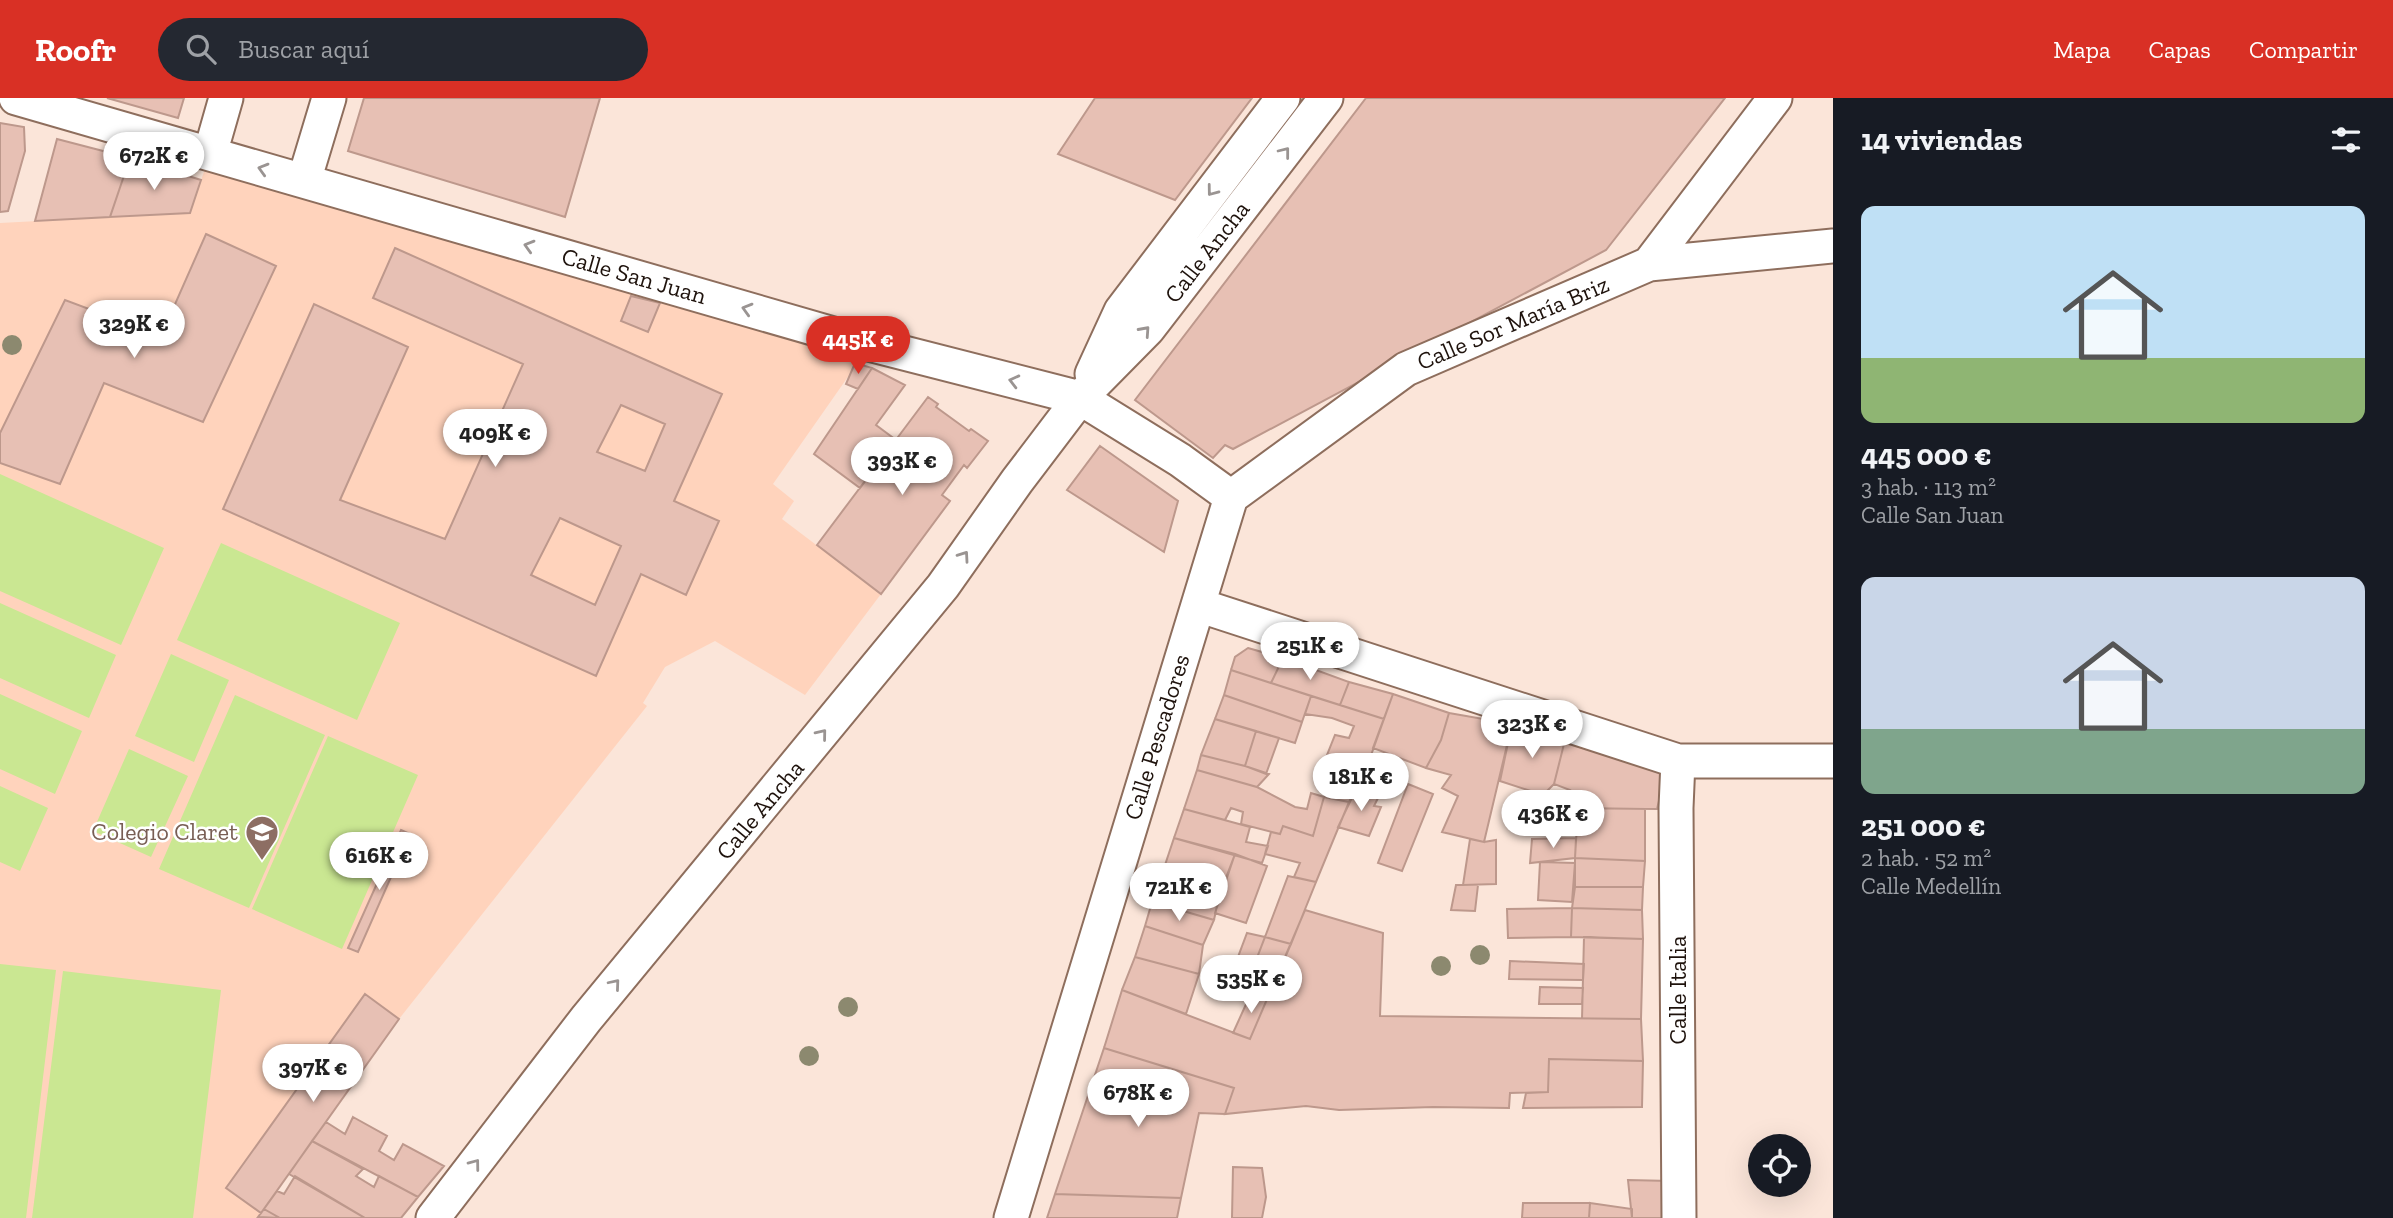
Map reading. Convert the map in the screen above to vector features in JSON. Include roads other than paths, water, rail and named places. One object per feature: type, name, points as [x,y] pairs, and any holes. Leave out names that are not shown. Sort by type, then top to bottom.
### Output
[{"type":"street","name":"Calle San Juan","points":[[16,98],[861,342],[1080,398],[1180,460],[1231,497]]},
{"type":"street","points":[[210,154],[226,98]]},
{"type":"street","points":[[304,181],[329,98]]},
{"type":"street","name":"Calle Ancha","points":[[1080,398],[1121,311],[1283,98]]},
{"type":"street","name":"Calle Ancha","points":[[433,1218],[586,1019],[943,586],[1080,398],[1148,329],[1326,98]]},
{"type":"street","points":[[1649,264],[1775,98]]},
{"type":"street","name":"Calle Sor María Briz","points":[[1231,497],[1406,369],[1649,264],[1833,246]]},
{"type":"street","name":"Calle Pescadores","points":[[1011,1218],[1231,497]]},
{"type":"street","points":[[1198,605],[1678,761],[1833,761]]},
{"type":"street","name":"Calle Italia","points":[[1678,761],[1676,808],[1679,1218]]},
{"type":"place","name":"Colegio Claret","points":[[262,862]]}]
